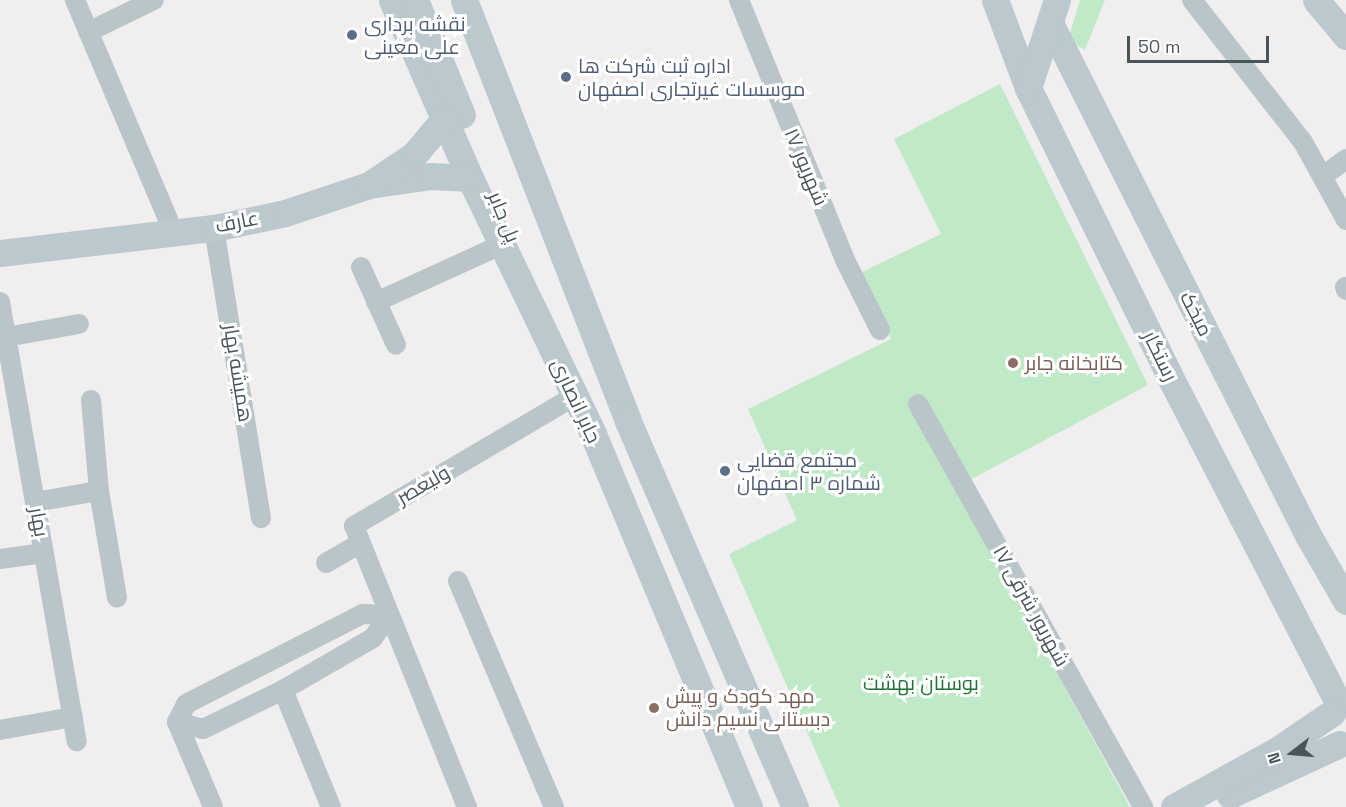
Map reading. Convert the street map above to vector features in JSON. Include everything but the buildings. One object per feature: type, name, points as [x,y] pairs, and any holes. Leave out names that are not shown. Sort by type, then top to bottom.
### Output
[{"type":"main road","name":"جابر انصاری","points":[[392,0],[501,245],[593,434],[749,807]]},
{"type":"main road","name":"پل جابر","points":[[415,0],[593,434]]},
{"type":"main road","name":"پل جابر","points":[[444,0],[627,419]]},
{"type":"main road","name":"جابر انصاری","points":[[464,0],[627,419],[795,807]]},
{"type":"main road","name":"رستگار","points":[[995,0],[1028,88],[1169,375],[1339,704],[1330,730],[1343,745]]},
{"type":"main road","points":[[1316,0],[1346,36]]},
{"type":"main road","points":[[1028,88],[1054,12]]},
{"type":"main road","name":"میخک","points":[[1054,12],[1302,524],[1346,601]]},
{"type":"main road","name":"عارف","points":[[0,253],[214,228],[285,213],[369,185],[414,155],[444,119]]},
{"type":"main road","points":[[369,185],[431,176],[470,178]]},
{"type":"main road","points":[[1174,807],[1279,749],[1339,704]]},
{"type":"main road","points":[[1208,807],[1343,745]]},
{"type":"street","points":[[75,0],[173,231]]},
{"type":"street","points":[[88,32],[154,0]]},
{"type":"street","name":"۱۷ شهریور","points":[[739,0],[842,252],[880,330]]},
{"type":"street","points":[[1192,0],[1303,142],[1346,220]]},
{"type":"street","points":[[1323,176],[1346,159]]},
{"type":"street","name":"همیشه بهار","points":[[214,228],[261,518]]},
{"type":"street","points":[[376,302],[501,245]]},
{"type":"street","points":[[361,267],[396,345]]},
{"type":"street","name":"بهار","points":[[0,302],[77,741]]},
{"type":"street","points":[[6,337],[79,324]]},
{"type":"street","name":"ولیعصر","points":[[360,543],[354,526],[574,396]]},
{"type":"street","points":[[90,400],[99,491],[117,597]]},
{"type":"street","name":"۱۷ شهریور شرقی","points":[[918,404],[1143,807]]},
{"type":"street","points":[[35,502],[99,491]]},
{"type":"street","points":[[326,563],[360,543],[468,807]]},
{"type":"street","points":[[0,559],[44,553]]},
{"type":"street","points":[[458,581],[554,807]]},
{"type":"street","points":[[213,807],[177,722],[186,704],[363,614],[389,615]]},
{"type":"street","points":[[177,722],[203,729],[276,694],[372,638],[389,615]]},
{"type":"street","points":[[318,637],[332,662]]},
{"type":"street","points":[[254,670],[276,694],[331,807]]},
{"type":"street","points":[[0,730],[73,717]]},
{"type":"green space","points":[[1080,0],[1105,0],[1085,50],[1068,40]]},
{"type":"green space","name":"بوستان بهشت","points":[[1000,84],[1148,385],[968,481],[912,408],[1130,807],[840,807],[729,554],[797,520],[748,409],[891,339],[860,273],[941,234],[894,139]]},
{"type":"place","name":"نقشه برداری علی معینی","points":[[352,35]]},
{"type":"place","name":"اداره ثبت شرکت ها موسسات غیرتجاری اصفهان","points":[[566,77]]},
{"type":"place","name":"کتابخانه جابر","points":[[1013,363]]},
{"type":"place","name":"مجتمع قضایی شماره ۳ اصفهان","points":[[725,471]]},
{"type":"place","name":"مهد کودک و پیش دبستانی نسیم دانش","points":[[654,708]]}]
